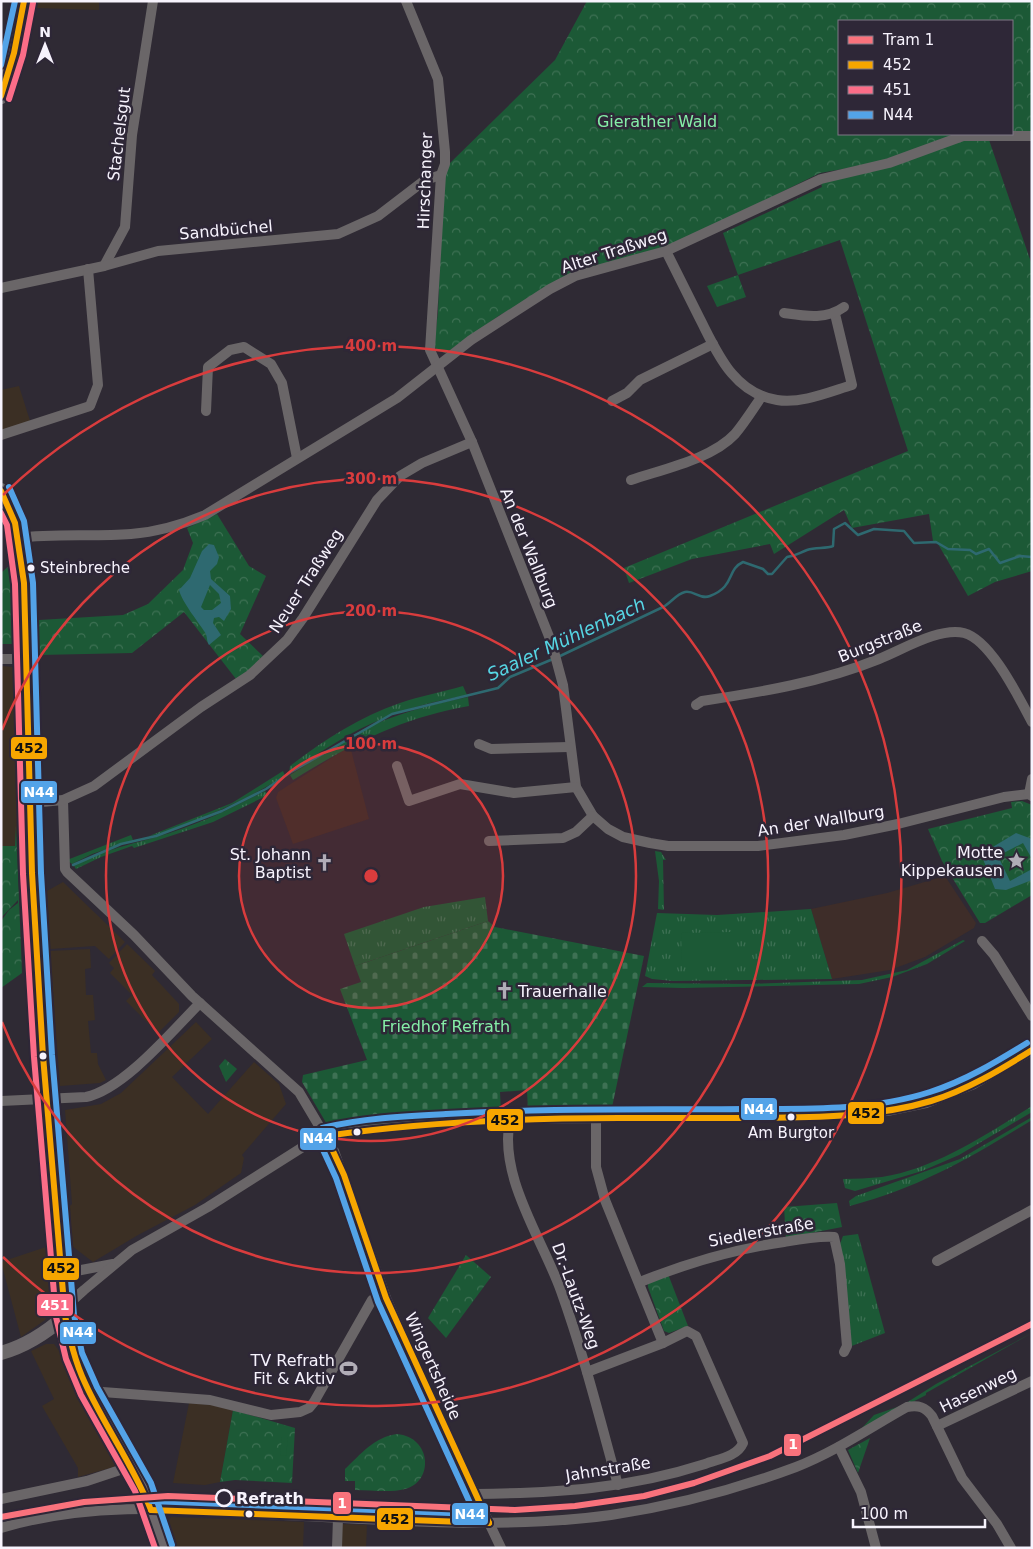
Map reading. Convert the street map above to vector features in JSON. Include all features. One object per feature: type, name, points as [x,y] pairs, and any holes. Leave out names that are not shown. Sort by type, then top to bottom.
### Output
[{"type":"main road","points":[[1,97],[14,53],[24,1]]},
{"type":"main road","points":[[1,490],[15,523],[24,582],[28,659],[32,873],[47,1098],[65,1316],[74,1356],[89,1391],[132,1466],[151,1510],[164,1548]]},
{"type":"main road","points":[[1,1353],[32,1341],[48,1331],[65,1316]]},
{"type":"street","name":"Stachelsgut","points":[[104,266],[125,227],[132,134],[154,1]]},
{"type":"street","name":"Hirschanger","points":[[406,1],[438,79],[445,152],[445,164],[441,175],[430,350],[436,366]]},
{"type":"street","name":"Alter Traßweg","points":[[18,538],[42,535],[130,534],[170,527],[205,514],[397,398],[471,340],[550,289],[576,276],[666,251],[820,178],[889,163],[963,136],[1032,136]]},
{"type":"street","name":"Sandbüchel","points":[[1,288],[104,266],[158,251],[338,234],[378,216],[425,180],[441,175]]},
{"type":"street","points":[[666,251],[720,360],[735,378],[762,396],[778,400],[796,400],[852,385],[835,314]]},
{"type":"street","points":[[1,435],[90,406],[98,385],[88,269]]},
{"type":"street","points":[[784,313],[810,317],[835,314],[844,307]]},
{"type":"street","points":[[612,401],[627,393],[640,380],[713,344]]},
{"type":"street","points":[[206,411],[208,367],[230,350],[244,347],[271,364],[282,383],[297,458]]},
{"type":"street","name":"An der Wallburg","points":[[436,366],[472,442],[558,665],[563,685],[569,747],[576,787],[592,816],[608,829],[623,837],[668,846],[758,846],[844,835],[898,824],[1004,797],[1030,795]]},
{"type":"street","points":[[631,480],[685,461],[700,458],[724,444],[735,434],[762,396]]},
{"type":"street","name":"Neuer Traßweg","points":[[30,803],[63,800],[112,774],[201,707],[250,676],[287,640],[304,618],[377,500],[407,472],[422,463],[472,442]]},
{"type":"street","name":"Burgstraße","points":[[696,705],[702,701],[784,687],[836,675],[934,636],[952,632],[965,633],[981,642],[1032,722]]},
{"type":"street","points":[[1,659],[28,659]]},
{"type":"street","points":[[479,744],[491,749],[569,747]]},
{"type":"street","points":[[397,766],[409,801],[460,784],[514,793],[576,787]]},
{"type":"street","points":[[1030,795],[1032,779]]},
{"type":"street","name":"Wingertsheide","points":[[63,800],[65,869],[200,1003],[293,1085],[326,1136],[344,1175],[386,1298],[501,1548]]},
{"type":"street","points":[[489,841],[563,838],[576,832],[592,816]]},
{"type":"street","points":[[982,942],[994,955],[1032,1016]]},
{"type":"street","points":[[1,1101],[86,1097],[104,1091],[137,1066],[200,1003]]},
{"type":"street","points":[[65,1316],[74,1299],[132,1250],[208,1207],[307,1143],[326,1136],[446,1122],[510,1119],[818,1116],[887,1112],[926,1103],[974,1084],[1032,1050]]},
{"type":"street","name":"Dr.-Lautz-Weg","points":[[510,1119],[508,1130],[509,1164],[561,1290],[587,1372],[618,1485]]},
{"type":"street","points":[[587,1372],[663,1343],[606,1200],[596,1167],[596,1119]]},
{"type":"street","points":[[937,1261],[1032,1210]]},
{"type":"street","name":"Siedlerstraße","points":[[640,1282],[687,1263],[718,1254],[783,1242],[834,1237],[840,1264],[847,1346],[844,1352]]},
{"type":"street","points":[[61,1262],[76,1271],[116,1263]]},
{"type":"street","points":[[89,1391],[210,1400],[271,1415],[305,1411],[314,1402],[372,1300],[386,1298]]},
{"type":"street","name":"Jahnstraße","points":[[475,1494],[553,1492],[618,1485],[670,1475],[730,1456],[741,1449],[742,1437],[696,1336],[687,1331],[663,1343]]},
{"type":"street","name":"Hasenweg","points":[[936,1426],[1032,1381]]},
{"type":"street","points":[[1,1528],[54,1516],[102,1509],[489,1523],[578,1518],[648,1509],[765,1478],[798,1466],[839,1446],[907,1407],[922,1407],[927,1410],[962,1478],[997,1524],[1011,1548]]},
{"type":"street","points":[[839,1446],[861,1492],[876,1548]]},
{"type":"street","points":[[1,1499],[87,1481],[132,1466]]},
{"type":"street","points":[[337,1548],[338,1518]]},
{"type":"shaded area","points":[[36,1],[99,1],[99,10],[35,8]]},
{"type":"shaded area","points":[[19,386],[31,424],[1,434],[1,390]]},
{"type":"shaded area","points":[[1,666],[14,667],[18,826],[15,846],[1,846]]},
{"type":"shaded area","points":[[350,746],[369,819],[293,844],[276,798],[278,792]]},
{"type":"shaded area","points":[[945,876],[976,923],[974,928],[925,957],[890,970],[832,979],[811,909],[887,893]]},
{"type":"shaded area","points":[[63,882],[125,942],[109,959],[95,946],[50,949],[47,891]]},
{"type":"shaded area","points":[[127,944],[155,971],[152,975],[179,1004],[179,1012],[158,1033],[126,1001],[132,995],[110,973],[114,968],[109,963]]},
{"type":"shaded area","points":[[90,949],[91,968],[85,969],[86,995],[93,995],[95,1020],[88,1021],[91,1053],[97,1053],[98,1064],[106,1080],[100,1083],[60,1086],[50,951]]},
{"type":"shaded area","points":[[196,1022],[212,1039],[172,1077],[208,1114],[254,1062],[279,1084],[286,1104],[242,1155],[244,1158],[241,1173],[195,1205],[138,1235],[93,1262],[72,1246],[70,1206],[72,1204],[65,1110],[101,1104],[121,1093]]},
{"type":"shaded area","points":[[46,1247],[53,1306],[45,1320],[21,1337],[1,1262]]},
{"type":"shaded area","points":[[46,1344],[54,1344],[63,1356],[85,1402],[117,1458],[114,1467],[78,1477],[78,1468],[42,1406],[54,1399],[31,1351]]},
{"type":"shaded area","points":[[189,1403],[213,1405],[233,1410],[220,1482],[205,1485],[173,1483]]},
{"type":"shaded area","points":[[171,1517],[304,1522],[303,1548],[172,1548],[166,1523]]},
{"type":"shaded area","points":[[341,1524],[367,1525],[366,1548],[340,1548]]},
{"type":"green space","name":"Gierather Wald","points":[[587,1],[1032,1],[1032,132],[1013,132],[1013,20],[838,20],[838,135],[956,135],[894,160],[820,173],[675,245],[600,265],[500,315],[446,353],[438,351],[434,346],[438,312],[443,176],[448,165],[555,60]]},
{"type":"green space","points":[[965,140],[989,140],[1032,265],[1032,571],[995,582],[968,596],[938,544],[933,541],[929,514],[852,528],[844,510],[774,554],[770,544],[692,559],[629,583],[624,568],[908,451],[840,240],[738,275],[723,233],[822,187],[821,183]]},
{"type":"green space","points":[[738,275],[746,297],[717,307],[707,286]]},
{"type":"green space","points":[[217,514],[249,566],[266,576],[240,634],[263,656],[249,670],[236,679],[184,612],[132,653],[39,655],[39,620],[123,615],[148,604],[183,570],[193,543],[187,528]]},
{"type":"green space","points":[[11,564],[14,644],[1,644],[1,573]]},
{"type":"green space","points":[[463,686],[467,695],[413,708],[370,724],[334,743],[289,773],[290,766],[316,747],[370,715],[408,701]]},
{"type":"green space","points":[[468,697],[469,706],[444,711],[399,725],[356,744],[293,780],[290,775],[341,742],[385,720],[440,703]]},
{"type":"green space","points":[[283,771],[285,776],[222,809],[190,823],[149,836],[232,803]]},
{"type":"green space","points":[[265,791],[268,795],[213,822],[134,848],[132,846],[101,857],[76,869],[74,866],[105,852],[198,823]]},
{"type":"green space","points":[[1022,801],[1032,805],[1032,895],[985,923],[980,923],[942,861],[928,829],[1012,808],[1011,802]]},
{"type":"green space","points":[[16,826],[22,973],[1,988],[1,921],[9,910],[18,903],[18,900],[1,918],[1,846],[15,846]]},
{"type":"green space","points":[[131,835],[133,840],[92,854],[72,864],[67,860]]},
{"type":"green space","points":[[655,851],[661,852],[666,860],[663,860],[664,910],[658,909],[659,881]]},
{"type":"green space","points":[[485,897],[488,921],[355,966],[344,934],[424,907]]},
{"type":"green space","points":[[811,909],[832,979],[673,981],[652,979],[645,976],[657,913],[717,915]]},
{"type":"green space","name":"Friedhof Refrath","points":[[488,921],[495,927],[644,956],[611,1112],[528,1112],[527,1090],[500,1092],[501,1112],[334,1128],[328,1126],[302,1082],[303,1075],[367,1060],[340,989],[361,982],[355,966]]},
{"type":"green space","points":[[732,932],[732,960],[682,960],[681,933]]},
{"type":"green space","points":[[963,940],[965,941],[927,964],[892,977],[859,984],[683,988],[642,987],[647,983],[748,984],[862,980],[907,970]]},
{"type":"green space","points":[[225,1059],[237,1069],[226,1082],[219,1066]]},
{"type":"green space","points":[[1032,1106],[1032,1112],[959,1155],[922,1171],[855,1191],[845,1188],[843,1179],[882,1177],[902,1173],[941,1158],[978,1139]]},
{"type":"green space","points":[[1032,1117],[1032,1120],[1009,1134],[944,1170],[900,1190],[850,1206],[849,1201],[856,1196],[960,1159]]},
{"type":"green space","points":[[837,1203],[842,1227],[786,1238],[784,1207]]},
{"type":"green space","points":[[858,1234],[885,1333],[844,1349],[840,1244],[843,1236]]},
{"type":"green space","points":[[466,1255],[491,1277],[446,1338],[428,1318]]},
{"type":"green space","points":[[668,1274],[688,1326],[669,1333],[664,1331],[648,1287],[648,1284]]},
{"type":"green space","points":[[1030,1334],[926,1393],[926,1395],[862,1428],[874,1415],[903,1405],[936,1384]]},
{"type":"green space","points":[[233,1410],[295,1428],[292,1483],[235,1480],[220,1482]]},
{"type":"green space","points":[[397,1434],[409,1437],[423,1451],[424,1469],[421,1478],[414,1485],[393,1491],[355,1490],[355,1481],[345,1481],[345,1469],[362,1452],[375,1442]]},
{"type":"green space","points":[[282,1437],[288,1437],[286,1456],[280,1455]]},
{"type":"green space","points":[[870,1438],[858,1473],[848,1450]]},
{"type":"water","points":[[209,544],[214,545],[219,557],[217,564],[210,571],[211,579],[230,596],[231,609],[224,621],[219,617],[214,618],[213,623],[221,635],[209,645],[205,633],[186,605],[179,590],[190,578],[202,551]],"holes":[[[210,585],[219,594],[221,603],[212,610],[204,610],[201,607]]]},
{"type":"water","points":[[1016,833],[1032,839],[1032,859],[1023,843],[998,856],[1010,881],[1032,869],[1032,880],[1006,890],[995,889],[981,854]]},
{"type":"waterway","name":"Saaler Mühlenbach","points":[[558,657],[663,607],[682,593],[691,592],[706,597],[718,592],[724,588],[734,569],[743,562],[763,569],[768,574],[772,574],[787,557],[810,549],[833,546],[834,529],[845,523],[858,535],[874,529],[904,531],[914,543],[936,542],[948,549],[970,550],[976,554],[989,549],[1000,563],[1020,556],[1032,557]]},
{"type":"waterway","name":"Saaler Mühlenbach","points":[[73,865],[121,844],[156,836],[222,811],[266,789],[291,772],[392,714],[498,688],[510,677],[553,659]]},
{"type":"tram line","name":"1","points":[[1,1517],[84,1502],[168,1496],[515,1510],[575,1506],[644,1496],[694,1483],[770,1456],[1032,1324]]},
{"type":"transit line","name":"N44","points":[[1,65],[15,1]]},
{"type":"transit line","name":"452","points":[[1,96],[14,53],[24,1]]},
{"type":"transit line","name":"451","points":[[9,99],[23,55],[33,3]]},
{"type":"transit line","name":"N44","points":[[9,487],[24,521],[33,583],[41,873],[52,1055],[74,1315],[82,1353],[97,1387],[151,1483],[172,1545]]},
{"type":"transit line","name":"452","points":[[1,491],[15,523],[24,583],[32,873],[43,1056],[65,1316],[81,1375],[136,1477],[151,1510]]},
{"type":"transit line","name":"451","points":[[1,513],[7,525],[15,584],[23,874],[34,1057],[56,1317],[66,1359],[81,1395],[135,1491],[155,1548]]},
{"type":"transit line","name":"N44","points":[[151,1501],[475,1514],[378,1302],[336,1178],[318,1139],[318,1132],[322,1128],[384,1118],[483,1112],[815,1109],[862,1106],[908,1098],[943,1088],[980,1070],[1027,1043]]},
{"type":"transit line","name":"452","points":[[326,1136],[399,1127],[509,1120],[784,1118],[869,1113],[911,1106],[957,1091],[983,1079],[1032,1050]]},
{"type":"transit line","name":"452","points":[[326,1136],[344,1175],[386,1298],[489,1523]]},
{"type":"transit line","name":"452","points":[[151,1510],[489,1523]]},
{"type":"place","name":"Steinbreche","points":[[31,568]]},
{"type":"place","name":"Motte Kippekausen","points":[[1017,861]]},
{"type":"place","name":"St. Johann Baptist","points":[[325,863]]},
{"type":"place","name":"Trauerhalle","points":[[504,991]]},
{"type":"place","name":"Am Burgtor","points":[[791,1117]]},
{"type":"place","name":"TV Refrath Fit & Aktiv","points":[[349,1369]]},
{"type":"place","name":"Refrath","points":[[224,1498]]}]
